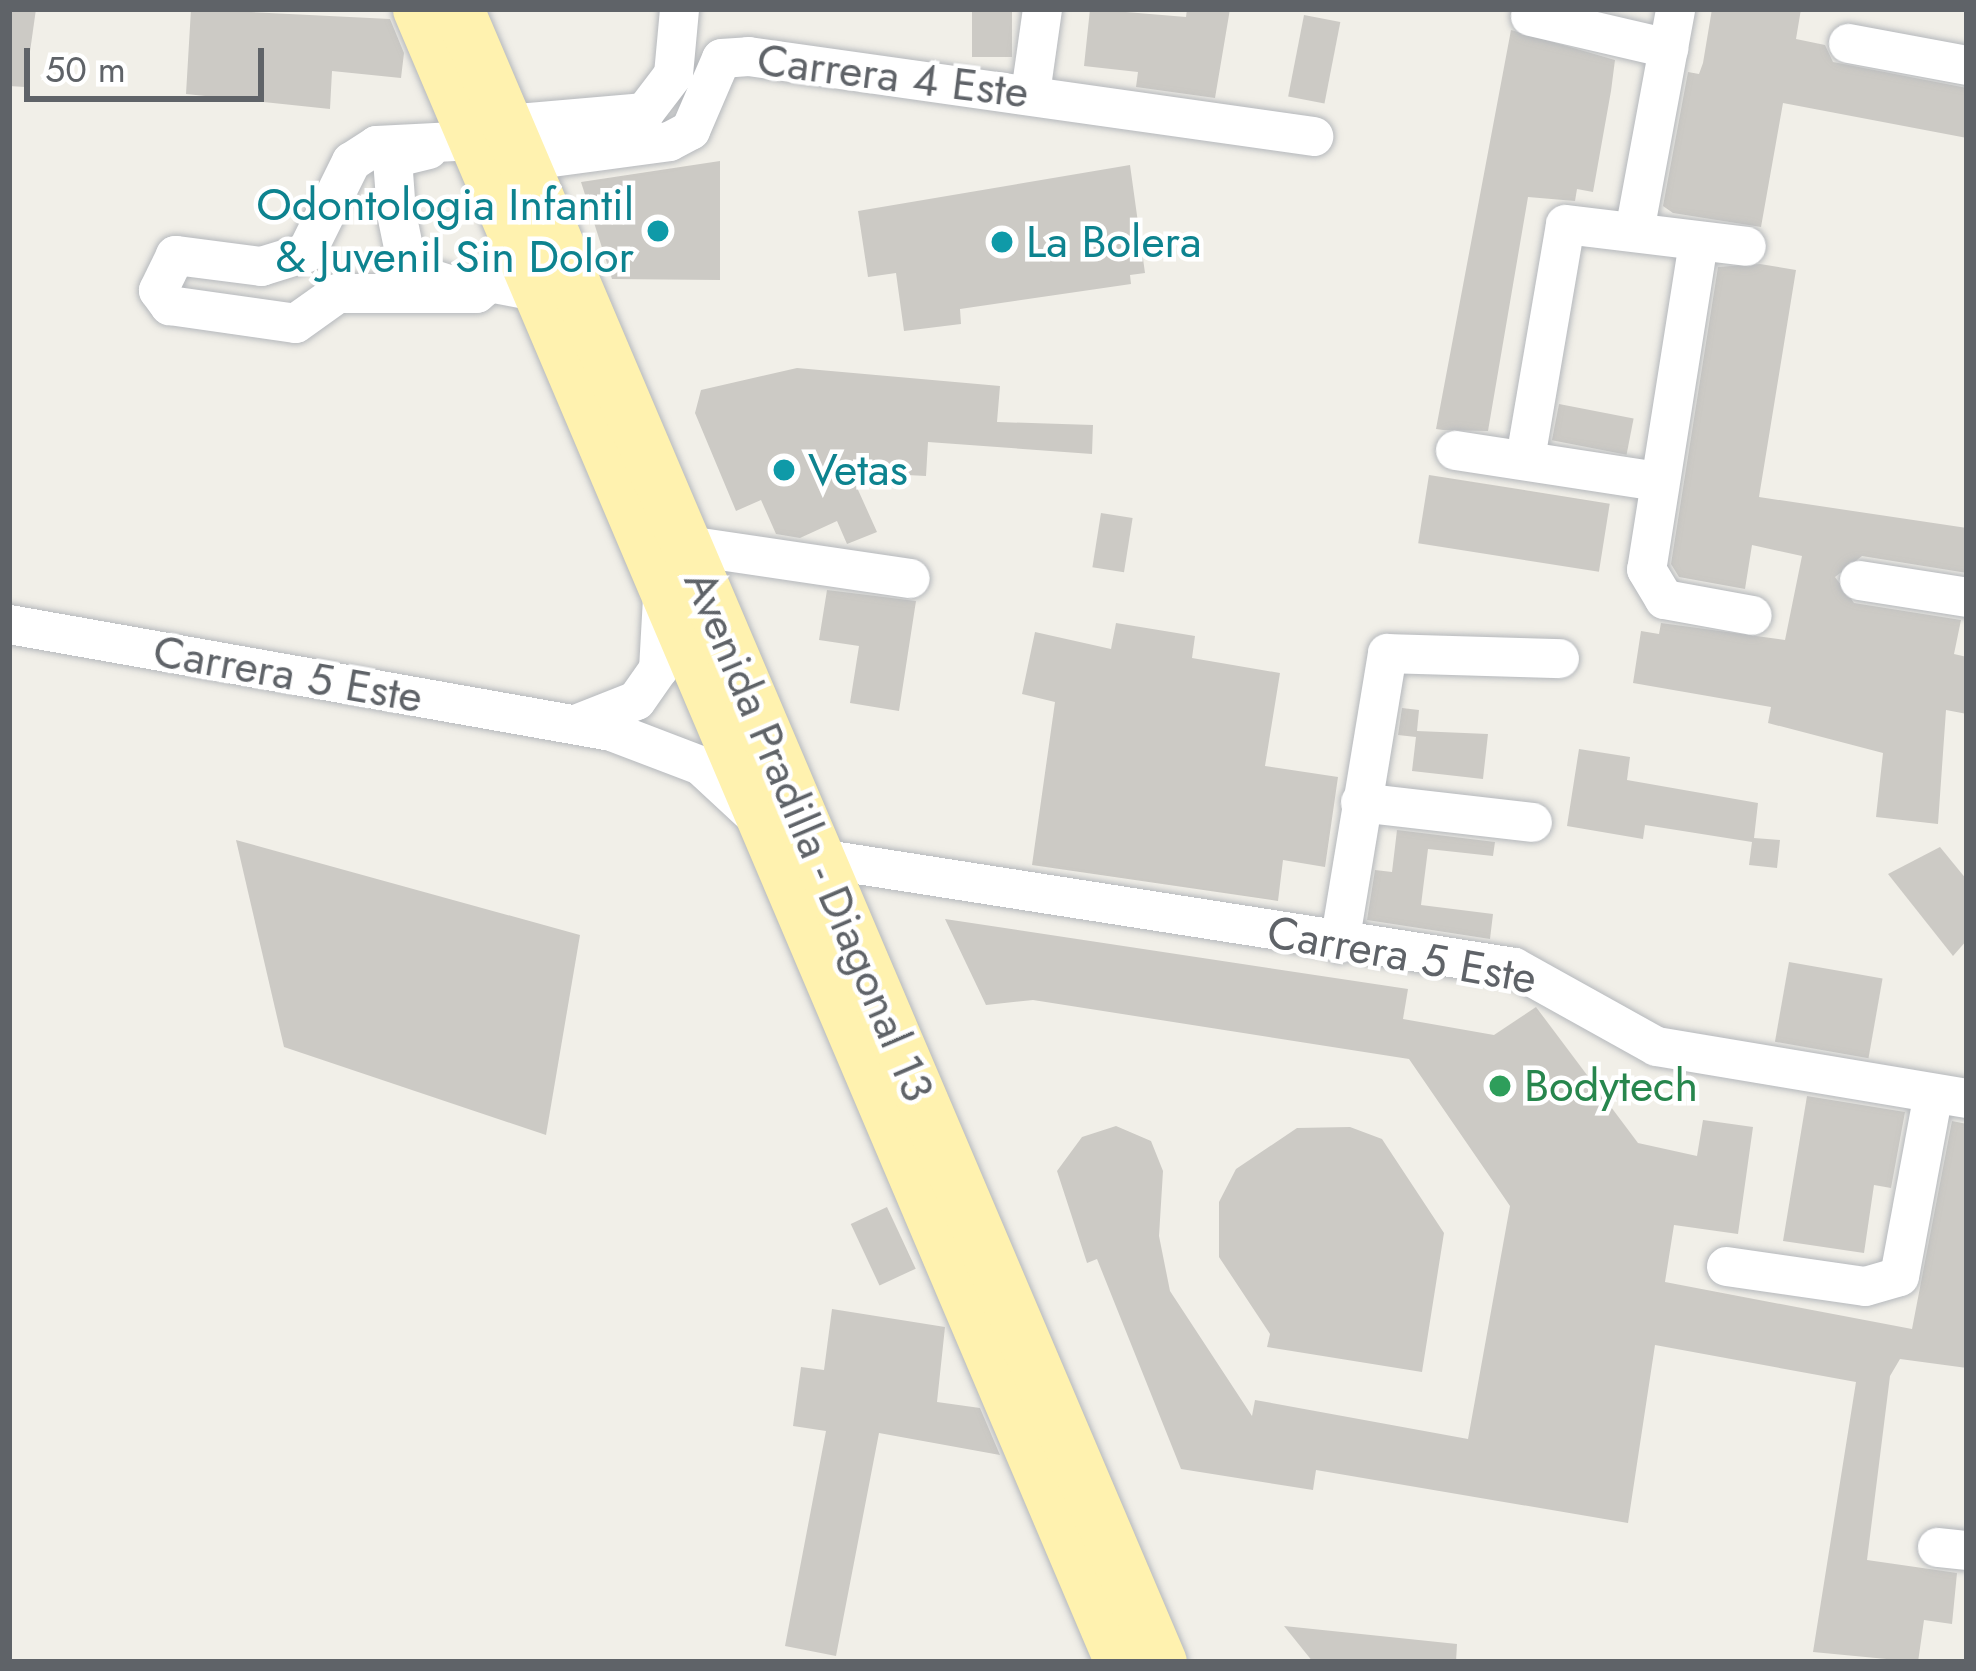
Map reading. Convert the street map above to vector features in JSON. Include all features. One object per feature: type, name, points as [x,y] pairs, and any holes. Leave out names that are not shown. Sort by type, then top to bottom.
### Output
[{"type":"main road","name":"Avenida Pradilla - Diagonal 13","points":[[418,9],[686,545],[1161,1662]]},
{"type":"main road","name":"Avenida Pradilla - Diagonal 13","points":[[458,9],[513,286],[662,592],[768,832],[1120,1662]]},
{"type":"street","points":[[513,286],[441,286],[408,271],[389,171],[392,158],[644,112],[673,74],[679,9]]},
{"type":"street","points":[[1030,93],[1042,9]]},
{"type":"street","points":[[1622,229],[1653,33],[1675,9]]},
{"type":"street","points":[[1530,16],[1653,33]]},
{"type":"street","points":[[1848,43],[1967,65]]},
{"type":"street","name":"Carrera 4 Este","points":[[483,143],[669,141],[690,130],[721,58],[1030,93],[1313,136]]},
{"type":"street","points":[[483,143],[409,140],[351,160],[306,252],[284,265],[175,255],[158,290],[178,307],[295,323],[337,292],[476,293],[513,286]]},
{"type":"street","points":[[1525,458],[1559,233],[1574,221],[1746,246]]},
{"type":"street","points":[[1698,242],[1658,481],[1649,589],[1752,615]]},
{"type":"street","points":[[1455,450],[1658,481]]},
{"type":"street","points":[[686,545],[910,578]]},
{"type":"street","points":[[1859,580],[1967,597]]},
{"type":"street","name":"Carrera 5 Este","points":[[566,724],[602,721],[647,685],[668,631],[662,592]]},
{"type":"street","name":"Carrera 5 Este","points":[[9,624],[658,743],[700,765],[768,832]]},
{"type":"street","points":[[1339,943],[1387,653],[1559,658]]},
{"type":"street","points":[[1360,802],[1532,822]]},
{"type":"street","name":"Carrera 5 Este","points":[[819,858],[1514,967],[1680,1052],[1950,1095]]},
{"type":"street","points":[[1726,1266],[1865,1286],[1899,1276],[1950,1095]]},
{"type":"building","points":[[9,9],[36,9],[25,87],[9,86]]},
{"type":"building","points":[[191,9],[390,19],[404,53],[401,78],[332,71],[330,109],[186,94]]},
{"type":"building","points":[[972,9],[1012,9],[1012,57],[972,57]]},
{"type":"building","points":[[1090,9],[1186,17],[1187,9],[1230,9],[1215,98],[1136,87],[1138,72],[1084,66]]},
{"type":"building","points":[[1712,9],[1801,9],[1796,39],[1825,45],[1833,62],[1967,88],[1967,138],[1783,103],[1761,227],[1673,213],[1663,206],[1688,72],[1699,74]]},
{"type":"building","points":[[1304,15],[1340,22],[1324,104],[1288,96]]},
{"type":"building","points":[[1511,30],[1615,60],[1593,192],[1577,189],[1575,201],[1528,197],[1488,431],[1436,429]]},
{"type":"building","name":"Odontologia Infantil & Juvenil Sin Dolor","points":[[720,161],[720,280],[612,279],[581,182]]},
{"type":"building","name":"La Bolera","points":[[1130,165],[1145,273],[1130,275],[1131,284],[960,309],[961,324],[904,331],[896,273],[868,277],[858,211]]},
{"type":"building","points":[[1760,264],[1796,270],[1759,497],[1967,528],[1967,573],[1862,556],[1835,577],[1854,603],[1961,620],[1954,654],[1967,657],[1967,714],[1946,710],[1938,824],[1876,817],[1883,753],[1768,723],[1771,707],[1633,683],[1641,631],[1659,634],[1661,623],[1785,640],[1802,556],[1752,545],[1745,589],[1679,577],[1671,564],[1718,267]]},
{"type":"building","points":[[797,368],[1000,386],[997,422],[1093,425],[1092,454],[928,442],[926,476],[850,472],[877,532],[847,544],[837,521],[800,538],[776,534],[761,500],[736,511],[695,413],[701,390]]},
{"type":"building","points":[[1559,404],[1634,419],[1627,455],[1552,440]]},
{"type":"building","points":[[1429,475],[1610,504],[1599,572],[1418,543]]},
{"type":"building","points":[[1101,513],[1133,518],[1124,572],[1092,567]]},
{"type":"building","points":[[827,590],[916,601],[899,711],[850,703],[859,646],[819,640]]},
{"type":"building","points":[[1116,623],[1195,636],[1192,658],[1280,673],[1265,766],[1338,777],[1325,867],[1283,860],[1278,901],[1032,865],[1055,702],[1022,694],[1035,632],[1111,649]]},
{"type":"building","points":[[1402,708],[1419,710],[1417,731],[1488,734],[1483,779],[1412,771],[1416,737],[1398,735]]},
{"type":"building","points":[[1579,749],[1630,757],[1627,780],[1758,803],[1754,838],[1780,840],[1777,868],[1749,865],[1752,842],[1645,825],[1643,839],[1567,826]]},
{"type":"building","points":[[1397,830],[1495,842],[1493,856],[1428,849],[1421,905],[1493,914],[1490,939],[1367,920],[1375,870],[1392,872]]},
{"type":"building","points":[[236,840],[580,935],[546,1135],[284,1047]]},
{"type":"building","points":[[1940,847],[1967,880],[1967,940],[1953,956],[1888,874]]},
{"type":"building","points":[[945,919],[1408,989],[1403,1019],[1494,1035],[1536,1007],[1638,1143],[1697,1156],[1703,1120],[1753,1127],[1738,1234],[1674,1225],[1665,1282],[1912,1329],[1952,1121],[1967,1124],[1967,1368],[1900,1359],[1890,1376],[1867,1560],[1957,1573],[1952,1624],[1924,1620],[1918,1662],[1813,1652],[1856,1382],[1655,1345],[1628,1523],[1316,1470],[1313,1490],[1181,1469],[1097,1259],[1087,1263],[1057,1171],[1082,1137],[1116,1126],[1151,1141],[1163,1171],[1159,1236],[1170,1291],[1252,1416],[1255,1400],[1468,1439],[1510,1206],[1409,1059],[1033,1000],[986,1005]]},
{"type":"building","points":[[1789,962],[1883,978],[1868,1058],[1775,1042]]},
{"type":"building","points":[[1807,1096],[1905,1112],[1891,1188],[1874,1185],[1864,1253],[1783,1241]]},
{"type":"building","points":[[1350,1127],[1382,1139],[1444,1233],[1422,1372],[1267,1347],[1270,1334],[1219,1257],[1219,1202],[1236,1169],[1297,1128]]},
{"type":"building","points":[[887,1207],[916,1269],[879,1286],[851,1224]]},
{"type":"building","points":[[832,1309],[945,1327],[937,1402],[980,1408],[1000,1455],[879,1433],[836,1656],[785,1646],[826,1431],[793,1426],[801,1367],[824,1370]]},
{"type":"building","points":[[1284,1626],[1457,1644],[1456,1662],[1313,1662]]},
{"type":"place","name":"Odontologia Infantil & Juvenil Sin Dolor","points":[[658,231]]},
{"type":"place","name":"La Bolera","points":[[1002,242]]},
{"type":"place","name":"Vetas","points":[[784,470]]},
{"type":"place","name":"Bodytech","points":[[1500,1086]]}]
